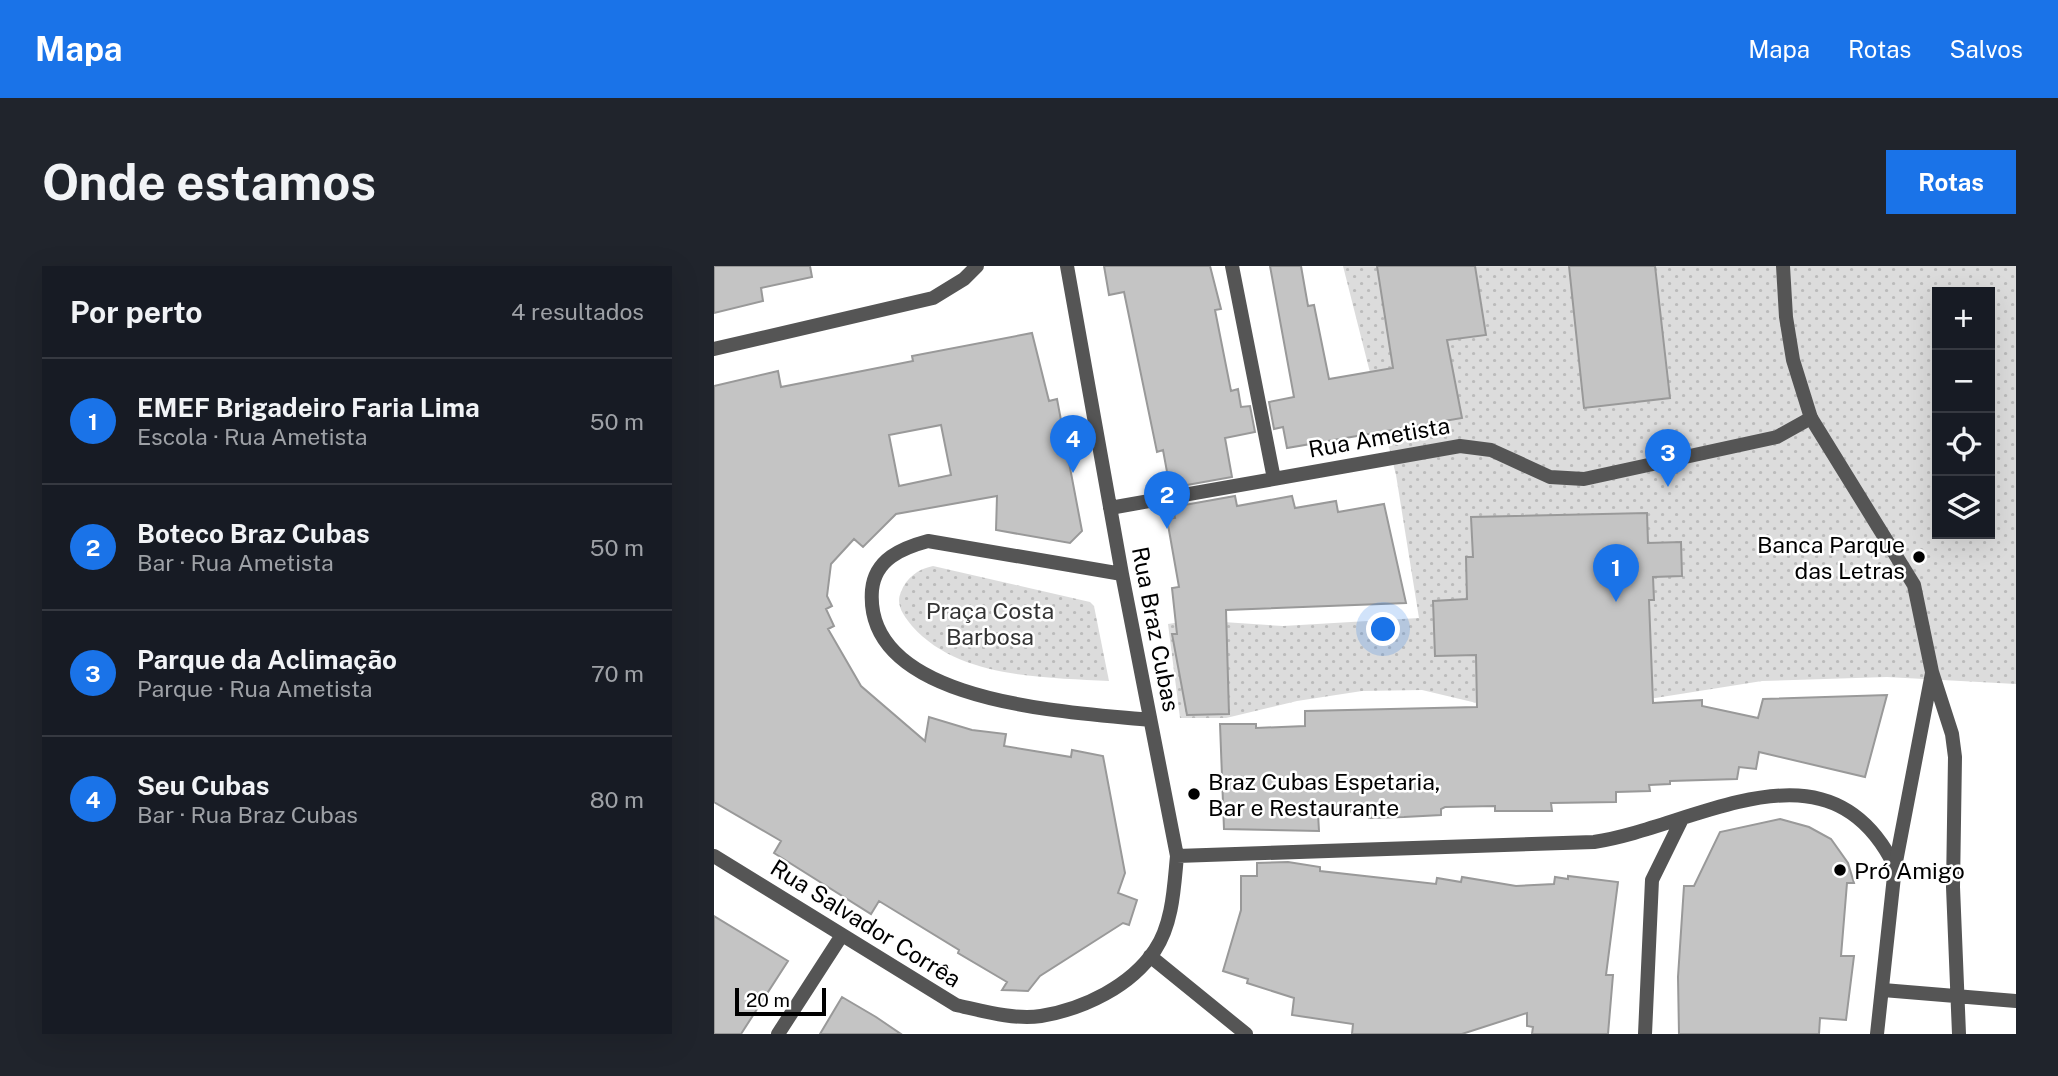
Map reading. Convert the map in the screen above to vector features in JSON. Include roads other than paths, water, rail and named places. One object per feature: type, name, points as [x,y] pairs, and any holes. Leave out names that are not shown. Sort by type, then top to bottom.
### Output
[{"type":"street","points":[[714,349],[933,298],[964,279],[977,266]]},
{"type":"street","name":"Rua Braz Cubas","points":[[1067,266],[1122,574],[1177,856],[1174,895],[1167,922],[1150,956]]},
{"type":"street","points":[[1232,266],[1274,479]]},
{"type":"street","points":[[1783,266],[1786,317],[1793,360],[1811,418],[1914,585],[1932,672],[1946,708],[1955,757],[1953,887],[1959,1034]]},
{"type":"street","name":"Rua Ametista","points":[[1110,508],[1467,445],[1491,450],[1550,477],[1584,479],[1777,436],[1811,418]]},
{"type":"street","points":[[1122,574],[928,541],[904,548],[885,560],[873,582],[871,605],[891,649],[912,667],[937,681],[998,699],[1150,720]]},
{"type":"street","points":[[1877,1034],[1895,867],[1932,672]]},
{"type":"street","points":[[1177,856],[1594,842],[1639,833],[1756,797],[1787,793],[1816,797],[1857,818],[1883,843],[1895,867]]},
{"type":"street","points":[[1645,1034],[1652,880],[1682,819]]},
{"type":"street","name":"Rua Salvador Corrêa","points":[[714,856],[956,1005],[994,1014],[1040,1016],[1084,1004],[1128,981],[1150,956]]},
{"type":"street","points":[[778,1034],[842,935]]},
{"type":"street","points":[[1150,956],[1246,1034]]},
{"type":"street","points":[[1882,990],[2016,1001]]},
{"type":"place","name":"Seu Cubas","points":[[1073,473]]},
{"type":"place","name":"Parque da Aclimação","points":[[1668,487]]},
{"type":"place","name":"Boteco Braz Cubas","points":[[1167,529]]},
{"type":"place","name":"Banca Parque das Letras","points":[[1919,557]]},
{"type":"place","name":"EMEF Brigadeiro Faria Lima","points":[[1616,602]]},
{"type":"place","name":"Braz Cubas Espetaria, Bar e Restaurante","points":[[1194,794]]},
{"type":"place","name":"Pró Amigo","points":[[1840,870]]},
{"type":"park label","name":"Praça Costa Barbosa","points":[[990,623]]}]
